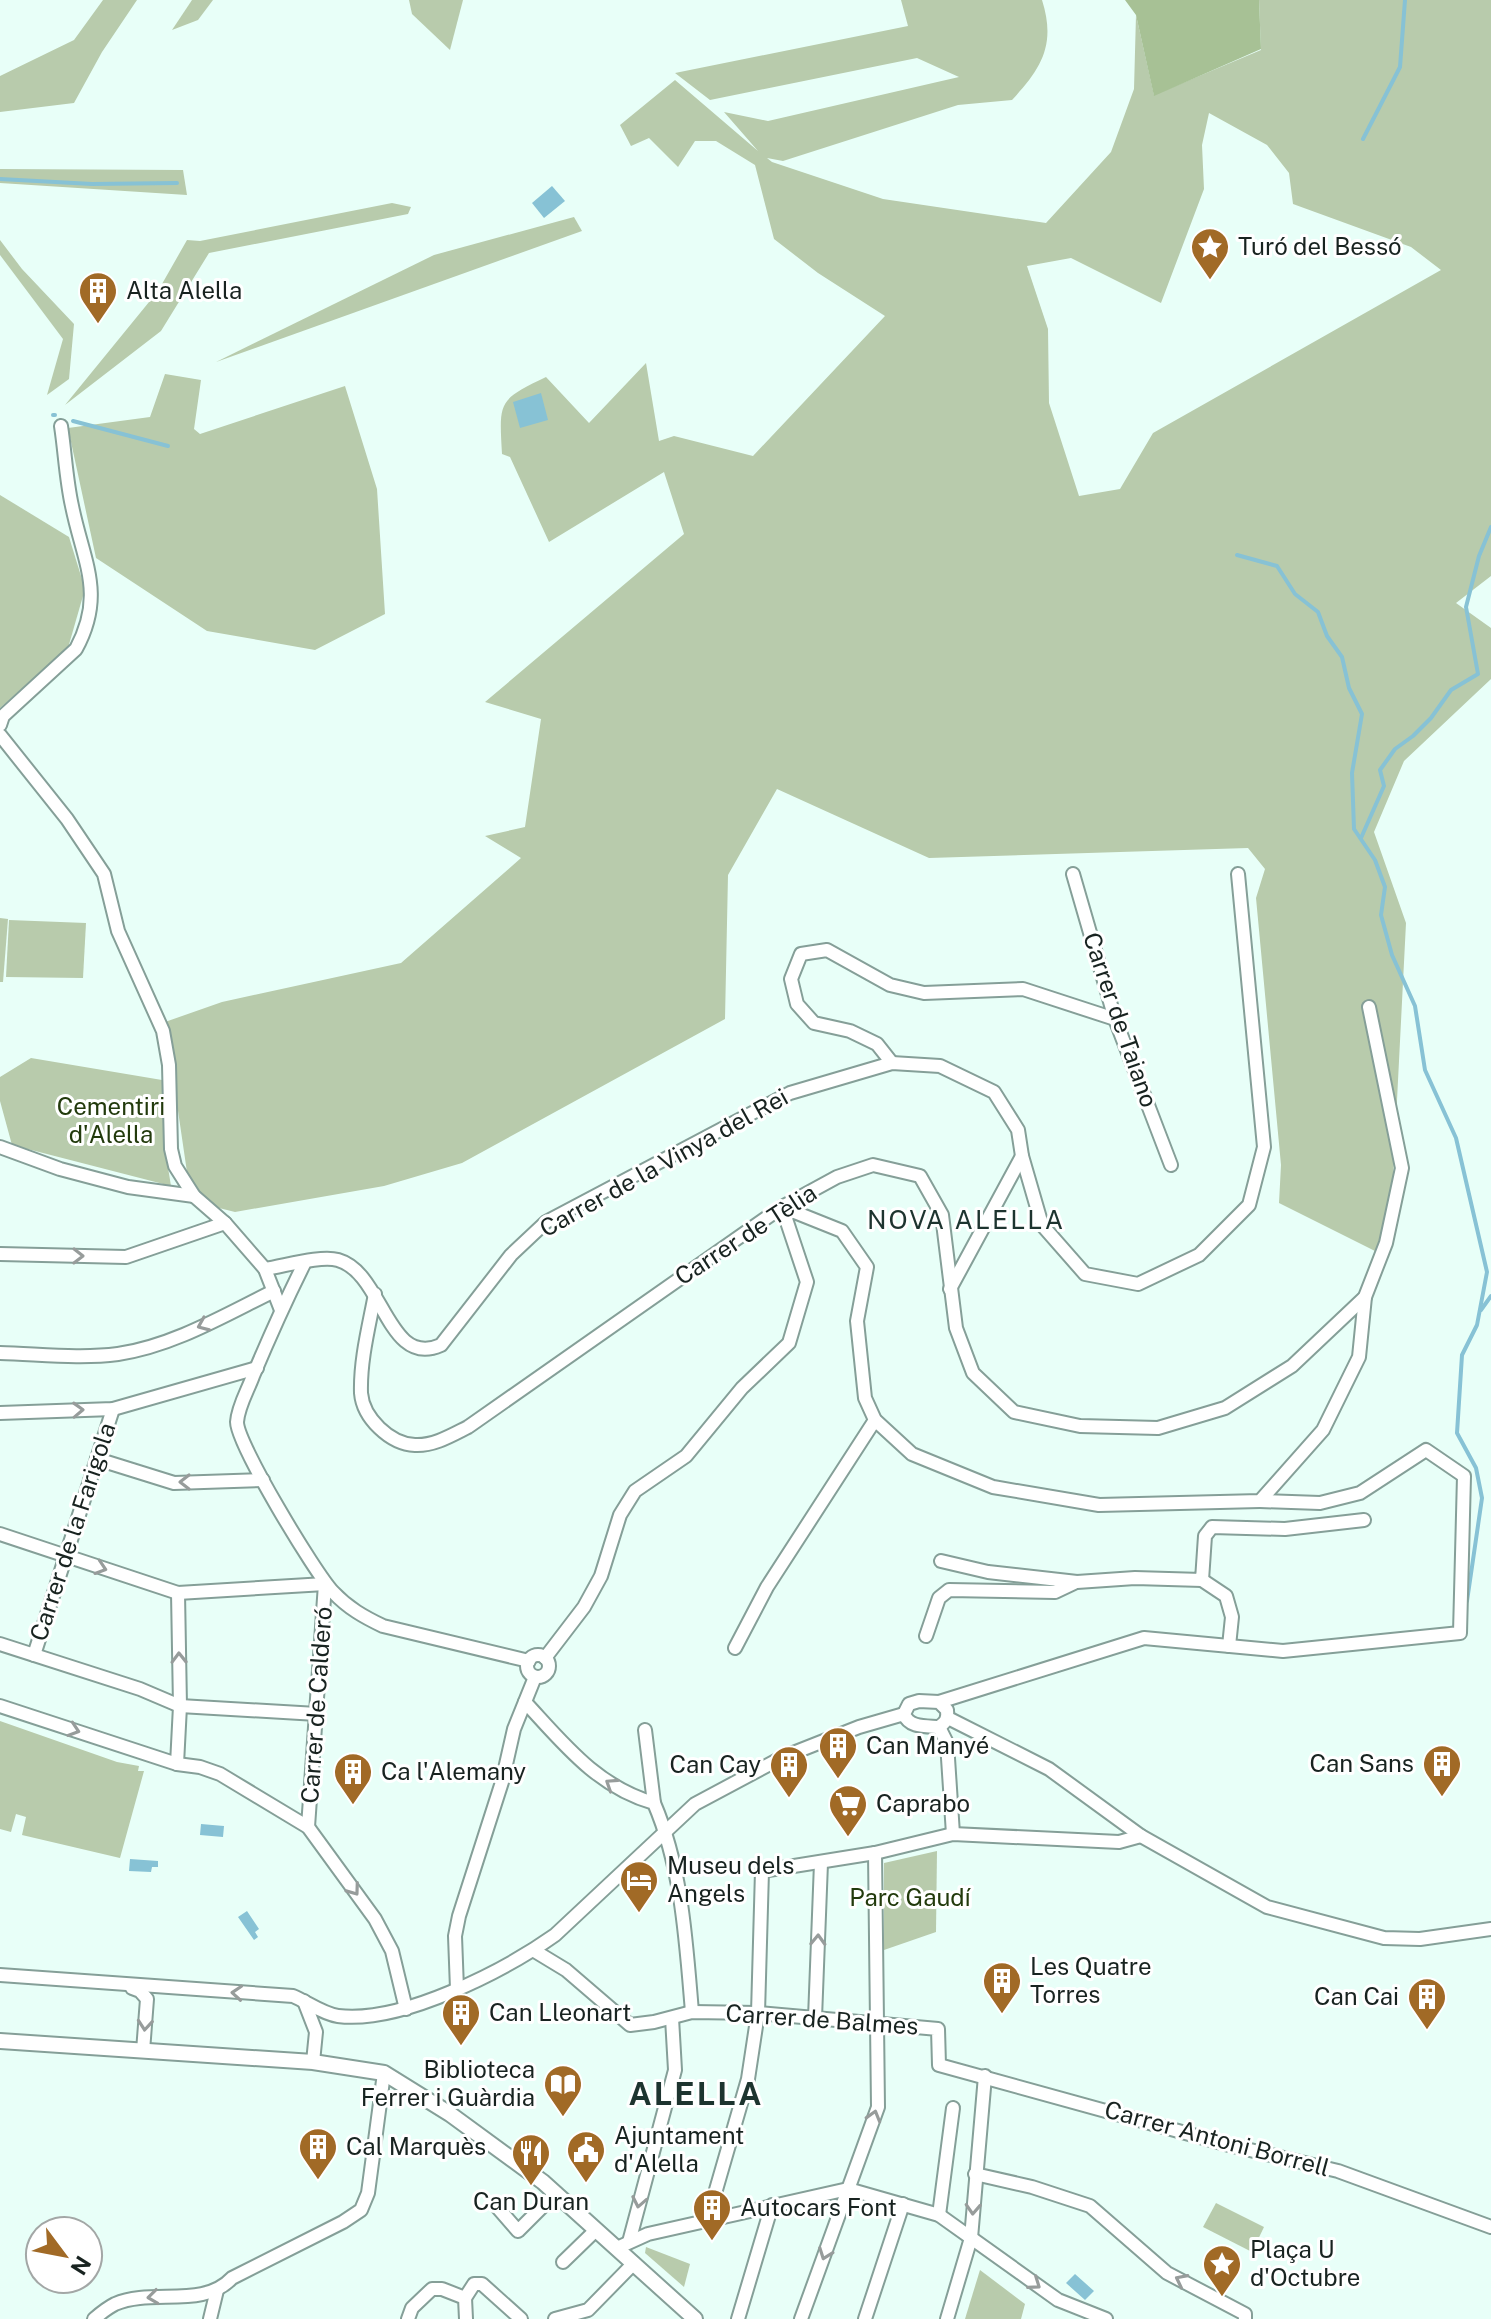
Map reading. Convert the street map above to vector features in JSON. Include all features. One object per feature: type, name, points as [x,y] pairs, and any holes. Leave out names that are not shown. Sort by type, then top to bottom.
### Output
[{"type":"main road","points":[[0,2041],[313,2062],[384,2073],[433,2103],[521,2165],[596,2230],[623,2245],[634,2263],[695,2319]]},
{"type":"street","points":[[0,725],[3,716],[76,649],[92,604],[88,567],[65,469],[61,426]]},
{"type":"street","points":[[0,735],[67,819],[104,874],[118,931],[163,1031],[169,1065],[171,1149],[175,1166],[194,1196],[225,1223],[265,1269],[281,1310]]},
{"type":"street","name":"Carrer de Taiano","points":[[1073,874],[1115,1019],[1171,1165]]},
{"type":"street","name":"Carrer de la Vinya del Rei","points":[[265,1269],[304,1264],[324,1257],[341,1260],[353,1267],[375,1294],[404,1342],[416,1350],[429,1351],[441,1345],[511,1255],[546,1222],[790,1093],[892,1063],[940,1066],[994,1092],[1018,1130],[1022,1156],[1042,1225],[1085,1274],[1138,1284],[1199,1255],[1249,1205],[1264,1147],[1238,874]]},
{"type":"street","points":[[892,1063],[877,1044],[850,1031],[814,1023],[797,1004],[791,979],[801,954],[827,950],[890,985],[924,993],[1023,989],[1115,1019]]},
{"type":"street","name":"Carrer de Tèlia","points":[[375,1294],[362,1373],[361,1396],[367,1411],[378,1427],[404,1443],[418,1445],[441,1441],[468,1427],[782,1207],[837,1177],[873,1165],[920,1176],[942,1215],[956,1328],[973,1373],[1014,1412],[1080,1426],[1158,1428],[1225,1408],[1292,1366],[1365,1297],[1386,1243],[1402,1168],[1369,1007]]},
{"type":"street","points":[[0,1147],[60,1169],[128,1187],[194,1196]]},
{"type":"street","points":[[950,1289],[1022,1156]]},
{"type":"street","points":[[313,2062],[316,2032],[321,2022],[335,2016],[371,2016],[406,2009],[509,1965],[555,1935],[695,1804],[783,1757],[859,1727],[904,1714],[909,1704],[939,1702],[1144,1638],[1283,1651],[1460,1633],[1464,1476],[1426,1450],[1360,1493],[1320,1503],[1260,1501],[1099,1505],[993,1487],[912,1454],[875,1420],[865,1398],[857,1321],[867,1267],[842,1231],[782,1207]]},
{"type":"street","points":[[545,1658],[575,1620],[601,1576],[620,1515],[635,1491],[686,1456],[742,1388],[789,1343],[807,1282],[782,1207]]},
{"type":"street","points":[[0,1254],[126,1257],[225,1223]]},
{"type":"street","points":[[304,1264],[281,1310],[239,1411],[238,1427],[243,1443],[263,1480],[325,1584],[344,1604],[383,1626],[529,1661],[537,1656],[545,1658],[549,1663],[546,1674],[535,1677]]},
{"type":"street","points":[[0,1353],[105,1355],[130,1352],[206,1325],[274,1291]]},
{"type":"street","points":[[1260,1501],[1323,1430],[1359,1357],[1365,1297]]},
{"type":"street","points":[[0,1413],[113,1409],[257,1368]]},
{"type":"street","name":"Carrer de la Farigola","points":[[34,1655],[113,1409]]},
{"type":"street","points":[[735,1648],[767,1587],[875,1420]]},
{"type":"street","points":[[97,1459],[174,1483],[263,1480]]},
{"type":"street","points":[[1202,1580],[1205,1536],[1212,1527],[1285,1529],[1364,1520]]},
{"type":"street","points":[[0,1534],[178,1593],[325,1584]]},
{"type":"street","points":[[941,1561],[988,1572],[1077,1582],[1135,1578],[1202,1580],[1226,1596],[1232,1617],[1229,1646]]},
{"type":"street","points":[[926,1636],[939,1598],[949,1590],[1055,1592],[1077,1582]]},
{"type":"street","name":"Carrer de Calderó","points":[[308,1827],[325,1584]]},
{"type":"street","points":[[177,1764],[180,1706],[178,1593]]},
{"type":"street","points":[[323,1617],[334,1607],[344,1604]]},
{"type":"street","points":[[0,1644],[140,1689],[180,1706],[317,1714]]},
{"type":"street","points":[[529,1661],[528,1671],[535,1677]]},
{"type":"street","points":[[457,1989],[455,1936],[459,1916],[502,1782],[514,1729],[535,1677]]},
{"type":"street","points":[[525,1702],[581,1763],[630,1796],[654,1803]]},
{"type":"street","points":[[939,1702],[947,1710],[943,1723],[953,1834]]},
{"type":"street","points":[[0,1706],[177,1764],[220,1774],[308,1827],[375,1919],[392,1951],[406,2009]]},
{"type":"street","points":[[904,1714],[913,1724],[943,1723],[1049,1769],[1141,1836],[1267,1907],[1384,1938],[1420,1939],[1491,1929]]},
{"type":"street","points":[[645,1730],[654,1803],[666,1831],[684,1918],[692,2012]]},
{"type":"street","points":[[707,2221],[748,2079],[758,2013],[762,1871],[875,1853],[953,1834],[1119,1842],[1141,1836]]},
{"type":"street","points":[[801,2319],[878,2107],[875,1853]]},
{"type":"street","points":[[815,2018],[821,1863]]},
{"type":"street","name":"Carrer de Balmes","points":[[533,1950],[566,1970],[630,2025],[692,2012],[758,2013],[938,2029],[939,2065]]},
{"type":"street","points":[[0,1975],[293,1996],[335,2016]]},
{"type":"street","points":[[125,1985],[140,1991],[147,1999],[143,2051]]},
{"type":"street","points":[[147,1999],[169,1989]]},
{"type":"street","points":[[304,2001],[316,2032]]},
{"type":"street","points":[[623,2245],[675,2070],[672,2018]]},
{"type":"street","name":"Carrer Antoni Borrell","points":[[939,2065],[1229,2145],[1338,2171],[1491,2227]]},
{"type":"street","points":[[94,2319],[118,2302],[204,2294],[217,2290],[232,2278],[361,2210],[368,2193],[384,2073]]},
{"type":"street","points":[[947,2319],[971,2238],[985,2076]]},
{"type":"street","points":[[939,2215],[953,2108]]},
{"type":"street","points":[[975,2174],[1090,2206],[1167,2273],[1245,2314],[1245,2319]]},
{"type":"street","points":[[623,2245],[648,2234],[848,2189],[939,2215],[1058,2300],[1106,2319]]},
{"type":"street","points":[[498,2208],[518,2231],[556,2193]]},
{"type":"street","points":[[865,2319],[903,2204]]},
{"type":"street","points":[[738,2319],[772,2205]]},
{"type":"street","points":[[563,2262],[596,2230]]},
{"type":"street","points":[[555,2319],[588,2310],[634,2263]]},
{"type":"street","points":[[466,2319],[465,2298],[474,2284],[482,2284],[521,2319]]},
{"type":"street","points":[[408,2318],[412,2308],[432,2289],[442,2289],[465,2298]]},
{"type":"street","points":[[210,2319],[217,2290]]},
{"type":"green space","points":[[103,0],[137,0],[102,52],[74,103],[0,112],[0,76],[74,40]]},
{"type":"green space","points":[[192,0],[213,0],[198,20],[172,30]]},
{"type":"green space","points":[[409,0],[463,0],[450,50],[412,14]]},
{"type":"green space","points":[[901,0],[1042,0],[1047,43],[1038,66],[1012,100],[958,105],[783,161],[767,158],[883,199],[1046,223],[1111,152],[1134,89],[1136,15],[1154,95],[1261,50],[1259,0],[1491,0],[1491,576],[1456,603],[1491,628],[1491,679],[1404,761],[1374,832],[1406,923],[1389,1258],[1279,1203],[1281,1165],[1256,898],[1265,869],[1248,848],[929,858],[777,789],[728,875],[725,1019],[462,1163],[384,1186],[235,1212],[215,1207],[188,1179],[165,1022],[222,1002],[401,963],[521,858],[485,836],[525,827],[541,719],[485,702],[684,534],[664,472],[549,542],[510,457],[502,454],[502,412],[510,397],[546,377],[589,423],[646,363],[659,441],[674,436],[753,456],[885,316],[818,273],[774,239],[755,165],[716,141],[695,141],[678,167],[649,138],[631,146],[620,125],[675,80],[758,151],[724,112],[768,121],[959,77],[917,58],[710,100],[675,73],[908,26]],"holes":[[[1209,113],[1267,145],[1289,173],[1293,204],[1411,247],[1441,270],[1153,433],[1120,489],[1079,496],[1049,403],[1048,329],[1027,266],[1071,258],[1161,303],[1204,189],[1202,145]]]},
{"type":"green space","points":[[1125,0],[1259,0],[1261,49],[1154,96],[1136,15]]},
{"type":"green space","points":[[0,169],[183,170],[187,195],[0,183]]},
{"type":"green space","points":[[392,203],[411,207],[408,214],[209,253],[161,331],[65,405],[158,291],[187,240],[200,241]]},
{"type":"green space","points":[[574,217],[582,231],[216,362],[434,255]]},
{"type":"green space","points":[[0,240],[22,269],[74,324],[69,379],[47,395],[63,339],[0,255]]},
{"type":"green space","points":[[165,374],[201,380],[194,429],[200,434],[345,386],[377,489],[385,614],[315,650],[207,631],[96,558],[68,428],[150,417]]},
{"type":"green space","points":[[0,495],[69,537],[85,589],[68,648],[0,708]]},
{"type":"green space","points":[[0,918],[8,919],[3,982],[0,982]]},
{"type":"green space","points":[[9,920],[86,923],[83,978],[6,977]]},
{"type":"green space","name":"Cementiri d'Alella","points":[[31,1058],[162,1080],[164,1143],[171,1186],[12,1145],[0,1101],[0,1077]]},
{"type":"green space","points":[[0,1721],[117,1762],[139,1766],[138,1771],[144,1771],[120,1858],[22,1835],[26,1817],[16,1814],[11,1832],[0,1829]]},
{"type":"green space","name":"Parc Gaudí","points":[[937,1851],[936,1932],[884,1950],[884,1863]]},
{"type":"green space","points":[[1216,2203],[1264,2227],[1252,2252],[1203,2227]]},
{"type":"green space","points":[[646,2247],[690,2264],[684,2287],[645,2253]]},
{"type":"green space","points":[[980,2270],[1025,2304],[1021,2319],[965,2319]]},
{"type":"water","points":[[552,186],[565,201],[544,218],[532,203]]},
{"type":"water","points":[[541,393],[548,420],[520,428],[513,402]]},
{"type":"water","points":[[201,1824],[224,1826],[223,1837],[200,1835]]},
{"type":"water","points":[[130,1859],[158,1861],[158,1867],[152,1867],[151,1872],[129,1871]]},
{"type":"water","points":[[247,1911],[259,1929],[255,1932],[258,1937],[254,1940],[238,1917]]},
{"type":"water","points":[[1075,2274],[1094,2291],[1085,2300],[1066,2283]]},
{"type":"waterway","points":[[1363,139],[1400,67],[1405,0]]},
{"type":"waterway","points":[[0,179],[92,184],[177,183]]},
{"type":"waterway","points":[[73,421],[168,446]]},
{"type":"waterway","points":[[1361,838],[1384,786],[1380,770],[1395,749],[1431,718],[1451,690],[1478,674],[1466,607],[1479,556],[1491,527]]},
{"type":"waterway","points":[[1237,555],[1277,566],[1295,594],[1318,612],[1327,636],[1342,657],[1349,688],[1362,714],[1352,773],[1354,829],[1375,860],[1385,887],[1381,915],[1392,955],[1415,1006],[1425,1070],[1456,1138],[1487,1272],[1477,1325],[1462,1355],[1457,1433],[1476,1468],[1482,1498],[1467,1601]]},
{"type":"waterway","points":[[1481,1310],[1491,1296]]},
{"type":"place","name":"Turó del Bessó","points":[[1210,281]]},
{"type":"place","name":"Alta Alella","points":[[98,325]]},
{"type":"place","name":"Can Manyé","points":[[838,1780]]},
{"type":"place","name":"Can Sans","points":[[1442,1798]]},
{"type":"place","name":"Can Cay","points":[[789,1799]]},
{"type":"place","name":"Ca l'Alemany","points":[[353,1806]]},
{"type":"place","name":"Caprabo","points":[[848,1838]]},
{"type":"place","name":"Museu dels Angels","points":[[639,1914]]},
{"type":"place","name":"Les Quatre Torres","points":[[1002,2015]]},
{"type":"place","name":"Can Cai","points":[[1427,2031]]},
{"type":"place","name":"Can Lleonart","points":[[461,2047]]},
{"type":"place","name":"Biblioteca Ferrer i Guàrdia","points":[[563,2118]]},
{"type":"place","name":"Cal Marquès","points":[[318,2181]]},
{"type":"place","name":"Ajuntament d'Alella","points":[[586,2184]]},
{"type":"place","name":"Can Duran","points":[[531,2187]]},
{"type":"place","name":"Autocars Font","points":[[712,2242]]},
{"type":"place","name":"Plaça U d'Octubre","points":[[1222,2298]]},
{"type":"district","name":"NOVA ALELLA","points":[[966,1220]]},
{"type":"district","name":"ALELLA","points":[[696,2094]]}]
